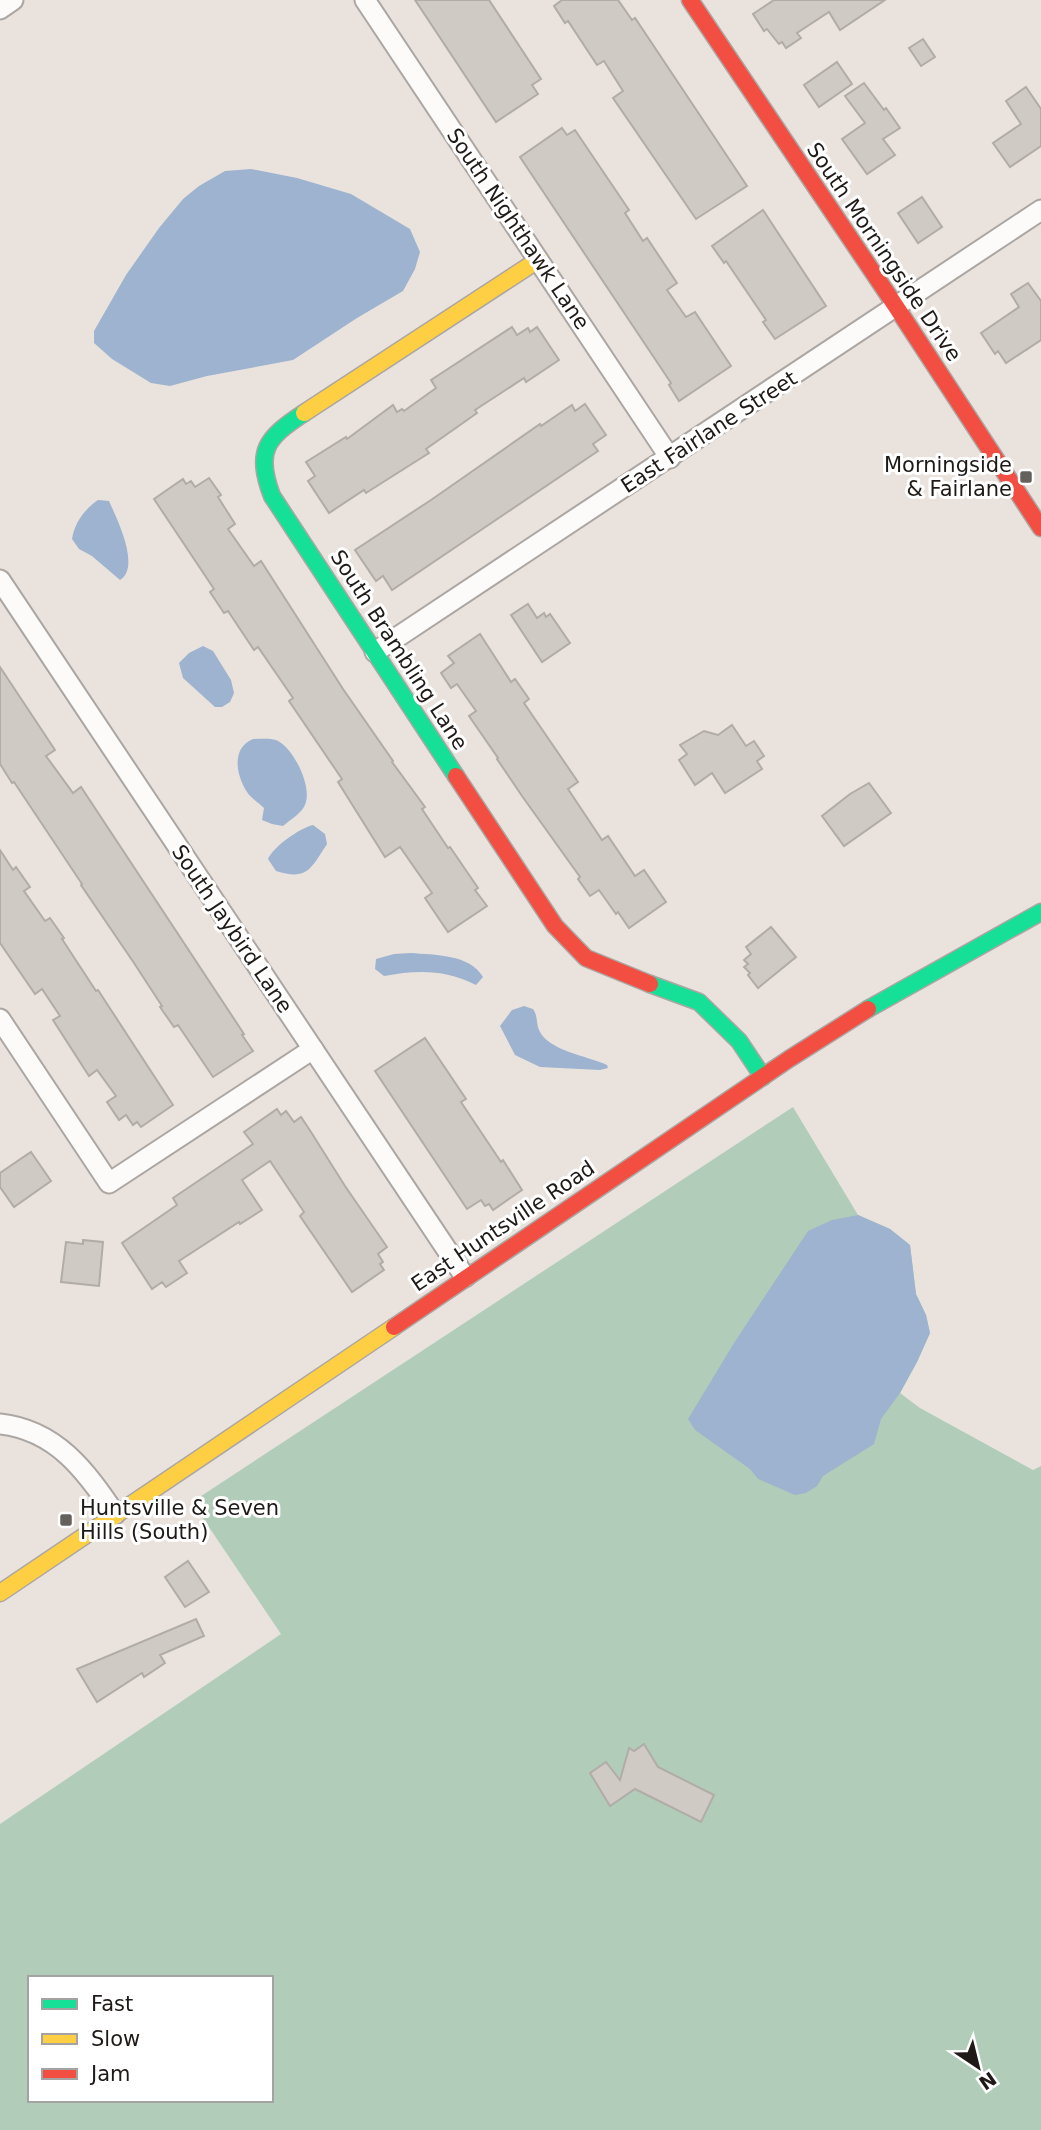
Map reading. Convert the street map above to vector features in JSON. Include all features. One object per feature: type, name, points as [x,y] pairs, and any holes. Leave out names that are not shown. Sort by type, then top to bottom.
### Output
[{"type":"street","points":[[0,9],[13,0]]},
{"type":"street","name":"South Nighthawk Lane","points":[[365,0],[670,458]]},
{"type":"street","name":"South Morningside Drive","points":[[690,0],[1041,528]]},
{"type":"street","name":"East Fairlane Street","points":[[375,652],[1041,210]]},
{"type":"street","name":"South Brambling Lane","points":[[538,260],[272,436],[264,455],[263,475],[272,496],[555,926],[586,958],[699,1002],[739,1041],[763,1077]]},
{"type":"street","name":"South Jaybird Lane","points":[[0,580],[7,604],[313,1049],[465,1277]]},
{"type":"street","name":"East Huntsville Road","points":[[0,1593],[763,1077],[891,995],[1041,912]]},
{"type":"street","points":[[0,1019],[109,1183],[313,1049]]},
{"type":"street","points":[[0,1424],[16,1426],[53,1442],[92,1480],[115,1514]]},
{"type":"green space","points":[[793,1107],[858,1215],[890,1229],[910,1245],[916,1294],[926,1315],[930,1333],[900,1393],[920,1408],[1033,1470],[1041,1466],[1041,2130],[0,2130],[0,1824],[281,1634],[192,1502]]},
{"type":"water","points":[[251,169],[297,178],[351,194],[410,229],[420,252],[415,269],[403,291],[293,360],[207,376],[170,386],[151,383],[112,359],[94,343],[94,331],[126,275],[183,199],[225,171]]},
{"type":"water","points":[[98,500],[109,501],[125,542],[128,565],[126,574],[120,580],[92,556],[79,549],[72,539],[81,517]]},
{"type":"water","points":[[203,646],[213,651],[231,680],[234,693],[230,702],[222,707],[215,707],[183,678],[179,663],[189,653]]},
{"type":"water","points":[[253,739],[274,739],[282,744],[289,750],[303,776],[306,802],[300,813],[283,826],[262,820],[264,808],[249,794],[240,778],[238,762],[241,749]]},
{"type":"water","points":[[313,825],[325,834],[327,844],[312,866],[295,874],[276,871],[268,859],[271,854],[288,838]]},
{"type":"water","points":[[411,953],[461,960],[477,969],[483,977],[476,985],[442,974],[419,972],[384,976],[375,969],[376,959]]},
{"type":"water","points":[[524,1006],[533,1009],[539,1030],[551,1043],[607,1065],[608,1068],[600,1070],[540,1067],[515,1055],[500,1026],[512,1010]]},
{"type":"water","points":[[858,1215],[890,1229],[910,1245],[916,1294],[926,1315],[930,1333],[900,1393],[881,1419],[874,1444],[823,1476],[817,1486],[806,1493],[795,1495],[758,1479],[750,1469],[695,1430],[688,1419],[734,1343],[808,1231],[832,1220]]},
{"type":"building","points":[[415,0],[489,0],[541,79],[532,85],[538,94],[496,122]]},
{"type":"building","points":[[562,0],[618,0],[632,20],[635,18],[747,186],[696,219],[613,98],[623,91],[604,61],[597,65],[568,21],[565,23],[554,6]]},
{"type":"building","points":[[774,0],[885,0],[840,30],[829,12],[797,33],[801,38],[786,48],[782,42],[779,44],[767,29],[764,31],[753,14]]},
{"type":"building","points":[[923,39],[935,57],[921,66],[909,48]]},
{"type":"building","points":[[837,62],[852,84],[819,107],[804,85]]},
{"type":"building","points":[[864,83],[900,128],[883,139],[895,155],[867,174],[842,139],[865,123],[845,96]]},
{"type":"building","points":[[1026,87],[1041,109],[1041,146],[1010,167],[993,143],[1021,124],[1006,101]]},
{"type":"building","points":[[562,128],[567,135],[575,130],[629,210],[625,213],[643,241],[647,238],[677,283],[667,290],[686,317],[695,312],[731,366],[679,401],[669,385],[671,383],[520,157]]},
{"type":"building","points":[[922,197],[942,227],[918,243],[898,213]]},
{"type":"building","points":[[763,210],[826,306],[775,339],[763,322],[766,320],[726,261],[724,263],[712,246]]},
{"type":"building","points":[[1028,283],[1041,301],[1041,340],[1006,363],[998,351],[995,354],[981,333],[1019,307],[1011,294]]},
{"type":"building","points":[[512,327],[517,335],[528,328],[530,332],[537,327],[559,360],[526,382],[524,378],[475,410],[477,413],[426,449],[429,453],[329,513],[308,481],[315,476],[306,462],[346,437],[347,439],[393,405],[397,412],[402,409],[404,411],[436,388],[431,380]]},
{"type":"building","points":[[585,404],[606,435],[593,444],[598,451],[392,590],[383,576],[376,581],[355,550],[540,424],[541,426],[572,405],[575,411]]},
{"type":"building","points":[[209,478],[235,524],[228,529],[254,566],[261,561],[343,689],[425,807],[422,809],[478,888],[475,890],[487,906],[448,932],[425,898],[432,893],[400,847],[385,857],[338,782],[342,779],[289,701],[293,698],[258,647],[254,650],[228,611],[224,613],[210,592],[214,589],[154,499],[183,479],[186,484],[191,481],[195,487]]},
{"type":"building","points":[[528,604],[537,618],[544,613],[546,617],[550,614],[570,643],[542,662],[511,615]]},
{"type":"building","points":[[480,634],[511,682],[515,679],[529,699],[524,703],[578,782],[568,789],[602,840],[608,836],[635,876],[644,870],[666,902],[629,928],[599,890],[590,896],[578,879],[580,877],[469,716],[476,711],[457,684],[451,688],[441,673],[454,663],[448,656]]},
{"type":"building","points":[[0,667],[55,750],[46,756],[73,793],[81,787],[253,1051],[213,1077],[178,1025],[174,1027],[160,1007],[162,1006],[82,884],[0,764]]},
{"type":"building","points":[[732,725],[746,746],[754,741],[764,756],[757,761],[762,769],[725,793],[712,773],[695,785],[679,760],[687,754],[680,745],[704,731],[718,735]]},
{"type":"building","points":[[869,783],[891,813],[844,846],[822,816]]},
{"type":"building","points":[[0,850],[13,870],[16,867],[30,887],[24,891],[45,921],[50,918],[64,938],[62,939],[173,1105],[141,1127],[137,1122],[133,1125],[126,1115],[119,1120],[107,1102],[116,1096],[97,1070],[89,1076],[53,1020],[60,1016],[42,989],[35,994],[0,943]]},
{"type":"building","points":[[771,927],[796,957],[758,988],[744,967],[748,964],[744,960],[751,954],[746,947]]},
{"type":"building","points":[[425,1038],[466,1099],[461,1102],[522,1190],[493,1210],[481,1200],[467,1209],[375,1071]]},
{"type":"building","points":[[277,1109],[281,1115],[286,1111],[294,1122],[301,1117],[311,1132],[387,1247],[378,1254],[384,1270],[352,1292],[300,1216],[304,1212],[270,1161],[242,1180],[262,1210],[179,1261],[187,1273],[166,1287],[162,1282],[152,1289],[122,1243],[177,1205],[173,1198],[253,1144],[244,1132]]},
{"type":"building","points":[[31,1152],[51,1181],[14,1207],[0,1187],[0,1173]]},
{"type":"building","points":[[83,1240],[103,1242],[99,1286],[61,1282],[66,1242],[83,1244]]},
{"type":"building","points":[[188,1561],[209,1592],[185,1607],[165,1577]]},
{"type":"building","points":[[196,1619],[204,1636],[160,1655],[165,1663],[144,1677],[142,1673],[97,1702],[77,1669]]},
{"type":"building","points":[[644,1744],[658,1767],[714,1795],[701,1822],[635,1789],[610,1806],[590,1773],[606,1762],[620,1780],[629,1748],[634,1751]]},
{"type":"traffic: fast","points":[[304,413],[281,430],[267,447],[264,468],[272,496],[456,776]]},
{"type":"traffic: fast","points":[[868,1009],[1041,912]]},
{"type":"traffic: fast","points":[[650,984],[699,1002],[739,1041],[763,1077]]},
{"type":"traffic: slow","points":[[304,413],[538,260]]},
{"type":"traffic: slow","points":[[0,1593],[394,1327]]},
{"type":"traffic: jam","points":[[690,0],[1041,528]]},
{"type":"traffic: jam","points":[[456,776],[555,926],[586,958],[650,984]]},
{"type":"traffic: jam","points":[[394,1327],[789,1059],[868,1009]]},
{"type":"place","name":"Morningside & Fairlane","points":[[1026,477]]},
{"type":"place","name":"Huntsville & Seven Hills (South)","points":[[66,1520]]}]
